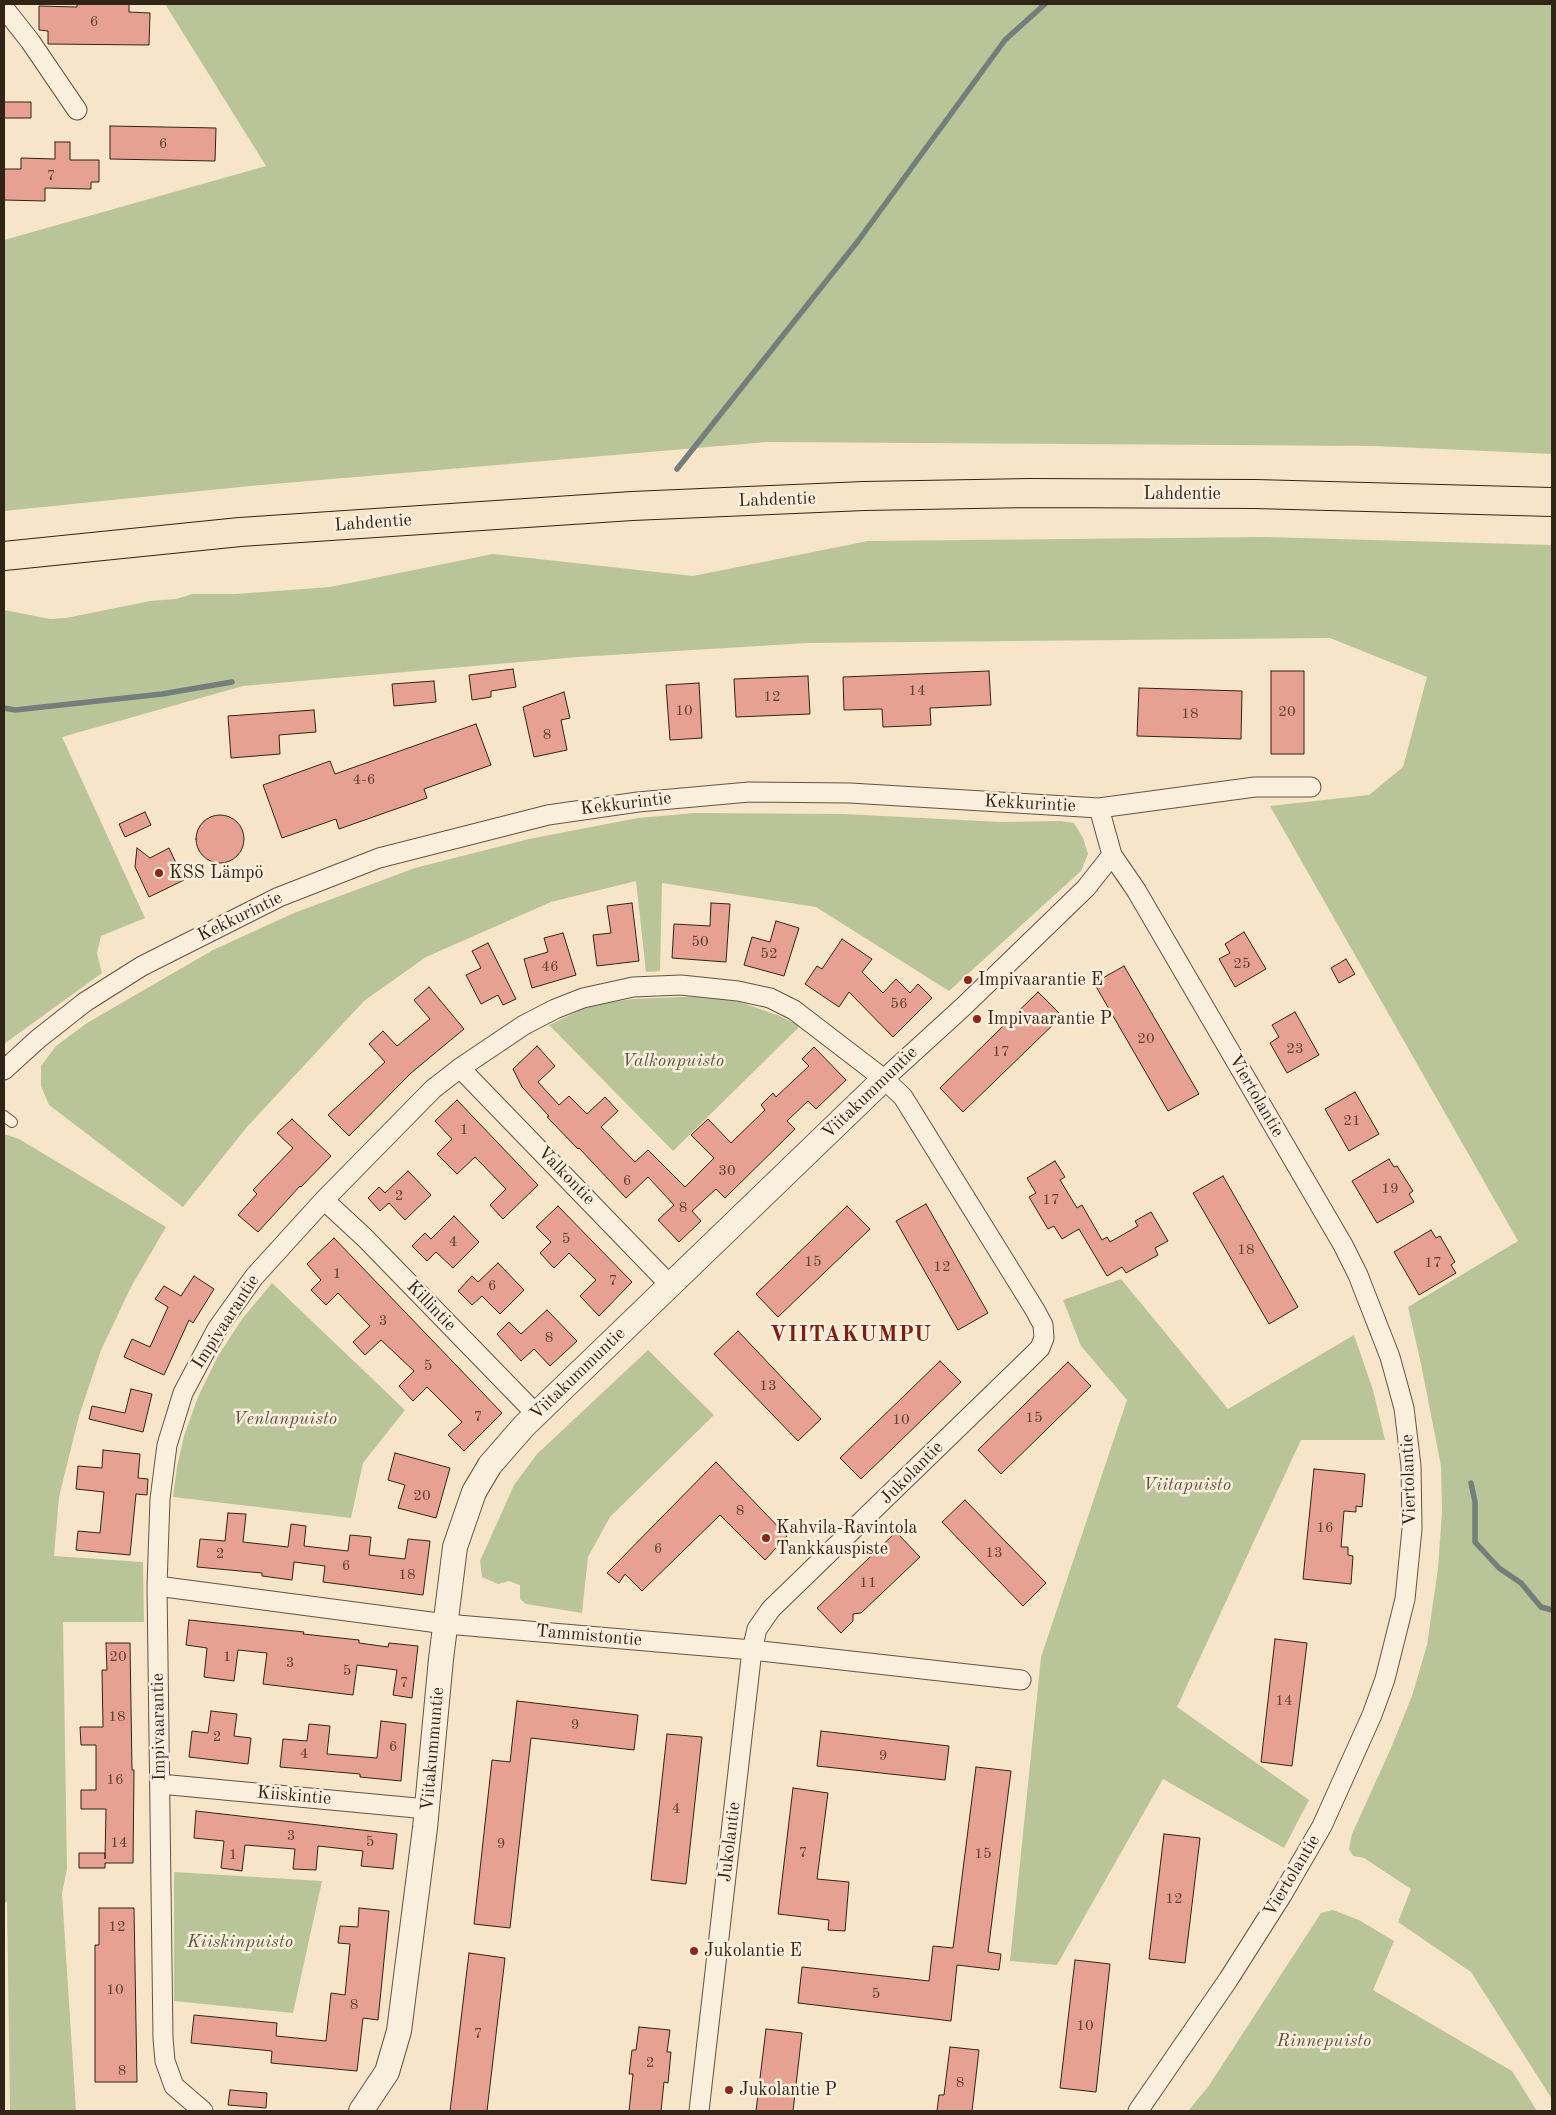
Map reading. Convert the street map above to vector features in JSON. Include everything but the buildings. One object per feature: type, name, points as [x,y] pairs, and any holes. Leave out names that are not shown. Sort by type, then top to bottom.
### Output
[{"type":"highway","name":"Lahdentie","points":[[4,556],[280,529],[632,506],[864,496],[1030,493],[1255,494],[1552,502]]},
{"type":"street","points":[[4,8],[30,41],[76,110]]},
{"type":"street","name":"Kekkurintie","points":[[4,1070],[38,1039],[85,1002],[134,971],[222,924],[279,897],[379,858],[548,815],[638,802],[749,792],[850,793],[1099,808],[1255,787],[1311,787]]},
{"type":"street","points":[[1099,808],[1112,855]]},
{"type":"street","name":"Viitakummuntie","points":[[361,2111],[387,2072],[399,2031],[412,1941],[455,1547],[474,1492],[490,1465],[524,1426],[1086,888],[1112,855]]},
{"type":"street","name":"Viertolantie","points":[[1112,855],[1141,898],[1343,1245],[1358,1275],[1390,1357],[1404,1408],[1409,1439],[1412,1488],[1412,1529],[1405,1599],[1384,1679],[1372,1715],[1348,1771],[1322,1826],[1261,1929],[1138,2111]]},
{"type":"street","name":"Impivaarantie","points":[[203,2111],[174,2086],[165,2061],[160,1894],[157,1586],[160,1499],[167,1445],[183,1393],[217,1329],[254,1277],[324,1200],[434,1089],[460,1068],[524,1025],[564,1005],[599,994],[633,987],[681,985],[738,991],[770,998],[794,1010],[884,1080]]},
{"type":"street","name":"Valkontie","points":[[460,1068],[670,1285]]},
{"type":"street","name":"Jukolantie","points":[[698,2111],[752,1650],[757,1630],[772,1609],[1040,1348],[1044,1338],[1044,1326],[1035,1310],[903,1097],[884,1080]]},
{"type":"street","name":"Killintie","points":[[324,1200],[365,1238],[537,1415]]},
{"type":"street","name":"Tammistontie","points":[[157,1586],[446,1624],[752,1650],[1021,1680]]},
{"type":"street","name":"Kiiskintie","points":[[160,1784],[427,1809]]},
{"type":"green space","points":[[165,4],[1552,4],[1552,454],[1375,446],[767,442],[250,486],[4,511],[4,240],[266,166]]},
{"type":"green space","points":[[1265,537],[1552,545],[1552,2099],[1471,1972],[1398,1922],[1411,1889],[1364,1858],[1353,1856],[1349,1849],[1352,1834],[1412,1696],[1427,1645],[1438,1568],[1442,1512],[1441,1466],[1408,1307],[1518,1241],[1270,806],[1369,795],[1403,767],[1427,677],[1330,638],[808,643],[578,657],[243,686],[62,737],[145,918],[101,936],[97,953],[102,973],[4,1044],[4,610],[50,619],[66,618],[150,601],[176,599],[193,594],[235,594],[330,587],[493,554],[693,576],[868,541]]},
{"type":"green space","points":[[694,813],[844,814],[1001,822],[1060,821],[1074,823],[1083,838],[1088,854],[1081,871],[949,991],[816,907],[662,883],[660,971],[646,972],[636,881],[551,902],[426,957],[364,1001],[246,1128],[183,1207],[49,1105],[41,1086],[41,1066],[56,1046],[87,1023],[213,950],[294,913],[415,868],[529,839],[638,818]]},
{"type":"green space","name":"Valkonpuisto","points":[[708,997],[740,1002],[780,1016],[800,1026],[673,1151],[549,1025],[585,1008],[605,1003],[632,999]]},
{"type":"green space","points":[[4,1134],[19,1139],[166,1227],[131,1287],[101,1350],[79,1416],[59,1497],[54,1556],[143,1562],[144,1622],[63,1622],[67,1869],[62,1893],[76,2111],[10,2111],[7,1902],[4,1903]]},
{"type":"green space","name":"Viitapuisto","points":[[1121,1279],[1228,1409],[1354,1335],[1373,1390],[1385,1440],[1301,1440],[1177,1707],[1309,1800],[1284,1848],[1163,1779],[1057,1965],[1010,1961],[1041,1657],[1127,1400],[1081,1346],[1063,1300]]},
{"type":"green space","name":"Venlanpuisto","points":[[272,1283],[405,1410],[363,1463],[351,1518],[173,1497],[184,1436],[198,1397],[218,1356],[242,1319]]},
{"type":"green space","points":[[648,1350],[714,1415],[610,1517],[588,1557],[582,1613],[526,1604],[520,1599],[520,1585],[509,1581],[498,1584],[482,1577],[480,1561],[514,1485],[537,1454]]},
{"type":"green space","name":"Kiiskinpuisto","points":[[174,1872],[322,1881],[293,2013],[174,2001]]},
{"type":"green space","name":"Rinnepuisto","points":[[1333,1910],[1359,1920],[1394,1941],[1373,1990],[1512,2071],[1537,2111],[1188,2111],[1208,2087],[1321,1913]]},
{"type":"waterway","points":[[677,469],[858,241],[1005,40],[1045,4]]},
{"type":"waterway","points":[[4,708],[15,710],[162,694],[232,682]]},
{"type":"waterway","points":[[1471,1483],[1475,1502],[1475,1542],[1499,1568],[1521,1583],[1541,1607],[1552,1610]]},
{"type":"place","name":"KSS Lämpö","points":[[159,873]]},
{"type":"place","name":"Impivaarantie E","points":[[968,980]]},
{"type":"place","name":"Impivaarantie P","points":[[977,1019]]},
{"type":"place","name":"Kahvila-Ravintola Tankkauspiste","points":[[766,1538]]},
{"type":"place","name":"Jukolantie E","points":[[694,1951]]},
{"type":"place","name":"Jukolantie P","points":[[729,2090]]},
{"type":"district","name":"VIITAKUMPU","points":[[851,1335]]}]
